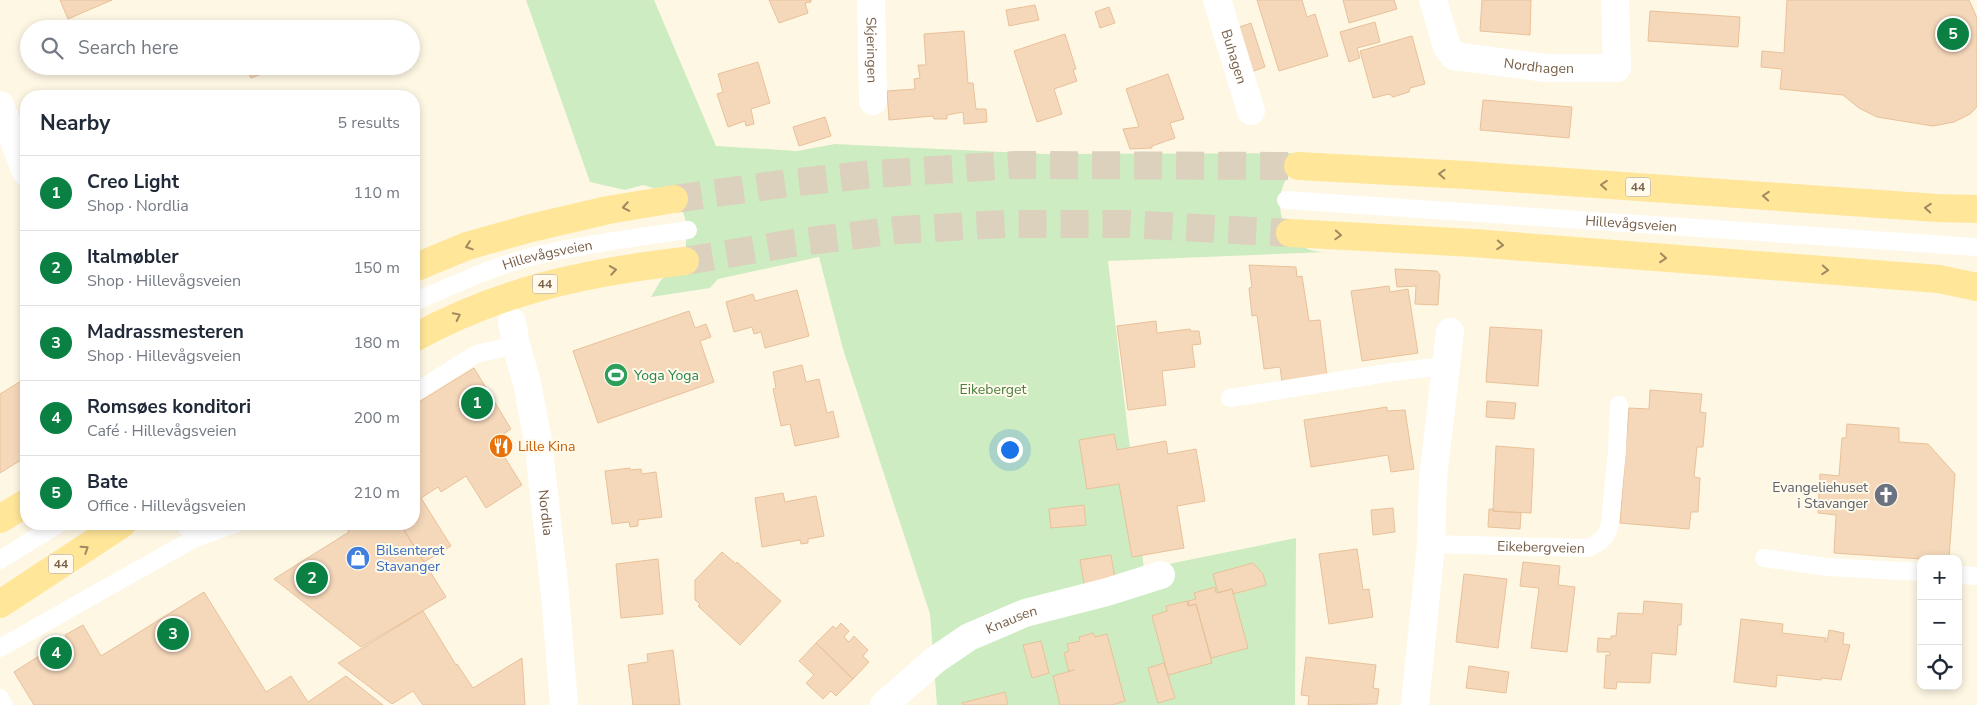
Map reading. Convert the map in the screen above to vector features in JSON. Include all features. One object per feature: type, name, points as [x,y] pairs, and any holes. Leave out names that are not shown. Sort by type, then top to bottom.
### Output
[{"type":"main road","name":"44","points":[[1298,166],[1466,175],[1937,208],[1977,209]]},
{"type":"main road","points":[[420,266],[468,246],[531,228],[608,210],[674,199]]},
{"type":"main road","points":[[1290,233],[1473,243],[1933,279],[1977,287]]},
{"type":"main road","name":"Hillevågsveien","points":[[420,335],[461,314],[547,284],[594,273],[686,260]]},
{"type":"main road","points":[[0,519],[20,507]]},
{"type":"main road","name":"44","points":[[0,604],[113,530]]},
{"type":"street","name":"Skjeringen","points":[[871,0],[873,101]]},
{"type":"street","name":"Buhagen","points":[[1217,0],[1251,111]]},
{"type":"street","name":"Nordhagen","points":[[1433,0],[1447,47],[1454,56],[1546,68],[1617,68],[1615,0]]},
{"type":"street","points":[[0,105],[20,157]]},
{"type":"street","points":[[1415,705],[1431,544],[1433,478],[1450,332]]},
{"type":"street","name":"Nordlia","points":[[514,333],[527,383],[538,442],[555,594],[564,705]]},
{"type":"street","name":"Knausen","points":[[884,705],[935,660],[969,637],[1025,612],[1107,592],[1161,574]]},
{"type":"lane","name":"Hillevågsveien","points":[[1286,200],[1977,246]]},
{"type":"lane","name":"Hillevågsveien","points":[[420,299],[483,272],[537,255],[628,238],[688,230]]},
{"type":"lane","points":[[420,389],[514,333]]},
{"type":"lane","points":[[1230,398],[1393,372],[1445,366]]},
{"type":"lane","name":"Eikebergveien","points":[[1431,544],[1587,548],[1602,540],[1608,532],[1610,522],[1617,451],[1619,405]]},
{"type":"lane","points":[[0,560],[48,530]]},
{"type":"lane","points":[[0,648],[190,531]]},
{"type":"lane","points":[[1764,558],[1827,567],[1917,572]]},
{"type":"lane","points":[[1962,575],[1977,576]]},
{"type":"lane","points":[[0,698],[4,705]]},
{"type":"green space","name":"Eikeberget","points":[[526,0],[654,0],[716,146],[797,151],[835,144],[1046,154],[1325,153],[1301,165],[1289,175],[1284,184],[1280,204],[1284,224],[1296,241],[1309,249],[1326,252],[1108,261],[1144,569],[1296,538],[1295,705],[937,705],[930,614],[843,349],[819,257],[718,279],[710,288],[651,297],[661,280],[685,261],[687,225],[683,212],[674,199],[660,190],[643,185],[625,190],[590,182]]},
{"type":"building","points":[[60,0],[112,0],[68,19]]},
{"type":"building","points":[[769,0],[811,0],[811,2],[805,3],[808,13],[779,23]]},
{"type":"building","points":[[1257,0],[1302,0],[1307,17],[1315,14],[1328,56],[1279,71]]},
{"type":"building","points":[[1343,0],[1394,0],[1397,9],[1349,23]]},
{"type":"building","points":[[1482,0],[1531,0],[1530,35],[1480,31]]},
{"type":"building","points":[[1787,0],[1969,0],[1977,18],[1977,107],[1970,114],[1954,122],[1933,126],[1877,117],[1859,108],[1843,95],[1780,89],[1782,69],[1761,67],[1762,51],[1784,53]]},
{"type":"building","points":[[1035,5],[1039,20],[1009,26],[1006,10]]},
{"type":"building","points":[[1109,7],[1115,23],[1100,28],[1095,12]]},
{"type":"building","points":[[1650,11],[1740,17],[1738,47],[1648,41]]},
{"type":"building","points":[[1375,22],[1380,42],[1357,48],[1360,58],[1349,62],[1340,32]]},
{"type":"building","points":[[1251,23],[1265,67],[1251,72],[1237,28]]},
{"type":"building","points":[[964,31],[968,83],[973,83],[976,109],[986,109],[987,122],[964,124],[963,112],[947,115],[947,119],[934,119],[933,116],[889,120],[887,91],[915,89],[914,79],[920,78],[918,65],[926,65],[924,34]]},
{"type":"building","points":[[1065,34],[1076,69],[1073,70],[1077,81],[1054,89],[1062,114],[1037,122],[1014,51]]},
{"type":"building","points":[[1412,36],[1425,84],[1410,88],[1409,92],[1393,97],[1389,94],[1373,98],[1360,51]]},
{"type":"building","points":[[758,62],[770,103],[751,109],[754,124],[746,126],[745,121],[728,127],[717,94],[723,92],[718,74]]},
{"type":"building","points":[[1168,74],[1184,119],[1170,123],[1175,138],[1152,146],[1152,148],[1130,149],[1123,129],[1139,127],[1126,89]]},
{"type":"building","points":[[1483,100],[1572,107],[1569,138],[1480,130]]},
{"type":"building","points":[[825,117],[831,136],[799,146],[793,127]]},
{"type":"building","points":[[1249,265],[1296,267],[1297,277],[1302,276],[1309,321],[1320,320],[1327,376],[1282,382],[1280,367],[1264,369],[1257,315],[1252,316],[1249,288],[1252,287]]},
{"type":"building","points":[[1395,269],[1437,271],[1440,275],[1438,305],[1415,304],[1416,286],[1397,287]]},
{"type":"building","points":[[1389,286],[1390,292],[1408,289],[1418,353],[1362,361],[1351,291]]},
{"type":"building","points":[[797,290],[809,336],[765,348],[761,332],[754,334],[752,327],[734,332],[726,302],[753,294],[755,301]]},
{"type":"building","points":[[689,311],[695,328],[706,324],[711,337],[700,341],[714,382],[598,423],[573,351]]},
{"type":"building","points":[[1156,321],[1157,333],[1190,329],[1190,331],[1199,331],[1201,344],[1192,345],[1195,367],[1162,371],[1166,405],[1128,410],[1117,326]]},
{"type":"building","points":[[1490,327],[1542,330],[1538,386],[1486,382]]},
{"type":"building","points":[[802,365],[806,382],[819,379],[827,413],[833,411],[839,437],[795,446],[790,424],[781,426],[773,389],[776,388],[773,372]]},
{"type":"building","points":[[474,368],[511,429],[494,440],[522,485],[486,508],[466,476],[441,492],[438,487],[421,498],[451,546],[424,562],[404,530],[420,530],[420,401]]},
{"type":"building","points":[[20,382],[20,461],[0,473],[0,394]]},
{"type":"building","points":[[1650,390],[1702,394],[1700,412],[1706,413],[1703,447],[1697,447],[1694,477],[1700,478],[1698,512],[1691,512],[1689,529],[1620,523],[1629,408],[1649,409]]},
{"type":"building","points":[[1487,401],[1516,403],[1514,419],[1486,417]]},
{"type":"building","points":[[1387,407],[1387,411],[1405,410],[1414,469],[1391,472],[1388,455],[1311,467],[1304,420]]},
{"type":"building","name":"Evangeliehuset i Stavanger","points":[[1847,424],[1899,428],[1899,442],[1928,444],[1955,474],[1949,555],[1917,555],[1917,559],[1834,553],[1836,515],[1818,513],[1820,474],[1839,476],[1842,438],[1846,438]]},
{"type":"building","points":[[1114,434],[1117,450],[1166,441],[1168,454],[1196,449],[1205,501],[1177,506],[1184,548],[1132,557],[1119,484],[1087,489],[1079,440]]},
{"type":"building","points":[[1496,446],[1534,449],[1531,513],[1493,511]]},
{"type":"building","points":[[630,468],[630,470],[641,469],[642,474],[656,472],[662,517],[638,520],[638,526],[630,527],[629,522],[612,524],[605,471]]},
{"type":"building","points":[[783,493],[785,502],[816,496],[824,536],[808,539],[808,543],[801,544],[800,540],[762,547],[755,498]]},
{"type":"building","points":[[1084,505],[1086,525],[1051,528],[1049,509]]},
{"type":"building","points":[[1393,508],[1395,532],[1373,535],[1371,510]]},
{"type":"building","points":[[1489,509],[1521,513],[1520,529],[1488,527]]},
{"type":"building","points":[[348,530],[404,530],[446,597],[361,647],[274,579],[349,532]]},
{"type":"building","points":[[1357,549],[1363,590],[1369,589],[1373,617],[1329,624],[1319,554]]},
{"type":"building","points":[[722,552],[736,564],[737,562],[781,601],[740,645],[698,606],[700,604],[695,600],[695,580]]},
{"type":"building","points":[[1111,555],[1116,584],[1085,589],[1080,560]]},
{"type":"building","points":[[658,559],[663,614],[621,618],[616,564]]},
{"type":"building","points":[[1523,562],[1560,566],[1558,585],[1575,587],[1567,652],[1531,648],[1539,588],[1520,586]]},
{"type":"building","points":[[1253,563],[1263,574],[1266,585],[1233,594],[1232,589],[1218,593],[1213,574]]},
{"type":"building","points":[[1464,574],[1507,579],[1498,648],[1456,642]]},
{"type":"building","points":[[1215,587],[1216,593],[1232,589],[1248,648],[1211,658],[1196,604],[1189,606],[1188,601],[1196,599],[1194,593]]},
{"type":"building","points":[[204,592],[266,692],[291,676],[308,702],[346,676],[383,705],[34,705],[14,672],[67,638],[65,635],[83,625],[101,656]]},
{"type":"building","points":[[1187,601],[1188,606],[1196,604],[1212,663],[1168,675],[1152,616],[1167,611],[1166,606]]},
{"type":"building","points":[[1644,601],[1682,604],[1681,625],[1678,625],[1676,655],[1652,653],[1650,683],[1617,682],[1616,689],[1604,688],[1606,655],[1610,655],[1610,652],[1597,652],[1598,638],[1611,639],[1611,636],[1616,636],[1618,613],[1643,614]]},
{"type":"building","points":[[423,611],[456,665],[473,688],[522,658],[525,705],[423,705],[413,691],[392,704],[338,663]]},
{"type":"building","points":[[1741,619],[1783,624],[1782,633],[1826,638],[1825,642],[1827,642],[1829,630],[1844,633],[1843,644],[1850,645],[1841,680],[1821,678],[1821,680],[1777,675],[1776,687],[1734,682]]},
{"type":"building","points":[[841,623],[849,631],[844,637],[849,642],[854,636],[868,650],[863,656],[869,662],[853,679],[816,643],[833,626],[836,629]]},
{"type":"building","points":[[1093,633],[1095,637],[1107,634],[1125,701],[1112,705],[1060,705],[1053,676],[1074,670],[1069,671],[1064,653],[1069,651],[1067,644],[1080,641],[1079,637]]},
{"type":"building","points":[[1041,641],[1049,673],[1032,678],[1023,645]]},
{"type":"building","points":[[816,643],[853,679],[836,696],[831,691],[823,699],[806,683],[814,675],[799,661]]},
{"type":"building","points":[[673,650],[680,705],[633,705],[628,665],[648,662],[647,654]]},
{"type":"building","points":[[1306,657],[1376,665],[1373,688],[1379,689],[1377,704],[1308,705],[1309,696],[1301,695]]},
{"type":"building","points":[[1164,663],[1175,698],[1158,703],[1148,668]]},
{"type":"building","points":[[1469,666],[1509,672],[1506,693],[1466,688]]},
{"type":"building","points":[[1005,692],[1008,705],[963,705],[962,703]]},
{"type":"tunnel","points":[[674,199],[789,183],[873,174],[1015,165],[1298,166]]},
{"type":"tunnel","points":[[685,261],[793,243],[898,230],[1005,224],[1125,224],[1290,233]]},
{"type":"place","name":"Bate","points":[[1953,34]]},
{"type":"place","name":"Yoga Yoga","points":[[616,375]]},
{"type":"place","name":"Creo Light","points":[[477,403]]},
{"type":"place","name":"Lille Kina","points":[[501,446]]},
{"type":"place","name":"Evangeliehuset i Stavanger","points":[[1886,495]]},
{"type":"place","name":"Bilsenteret Stavanger","points":[[358,558]]},
{"type":"place","name":"Italmøbler","points":[[312,578]]},
{"type":"place","name":"Madrassmesteren","points":[[173,634]]},
{"type":"place","name":"Romsøes konditori","points":[[56,653]]}]
